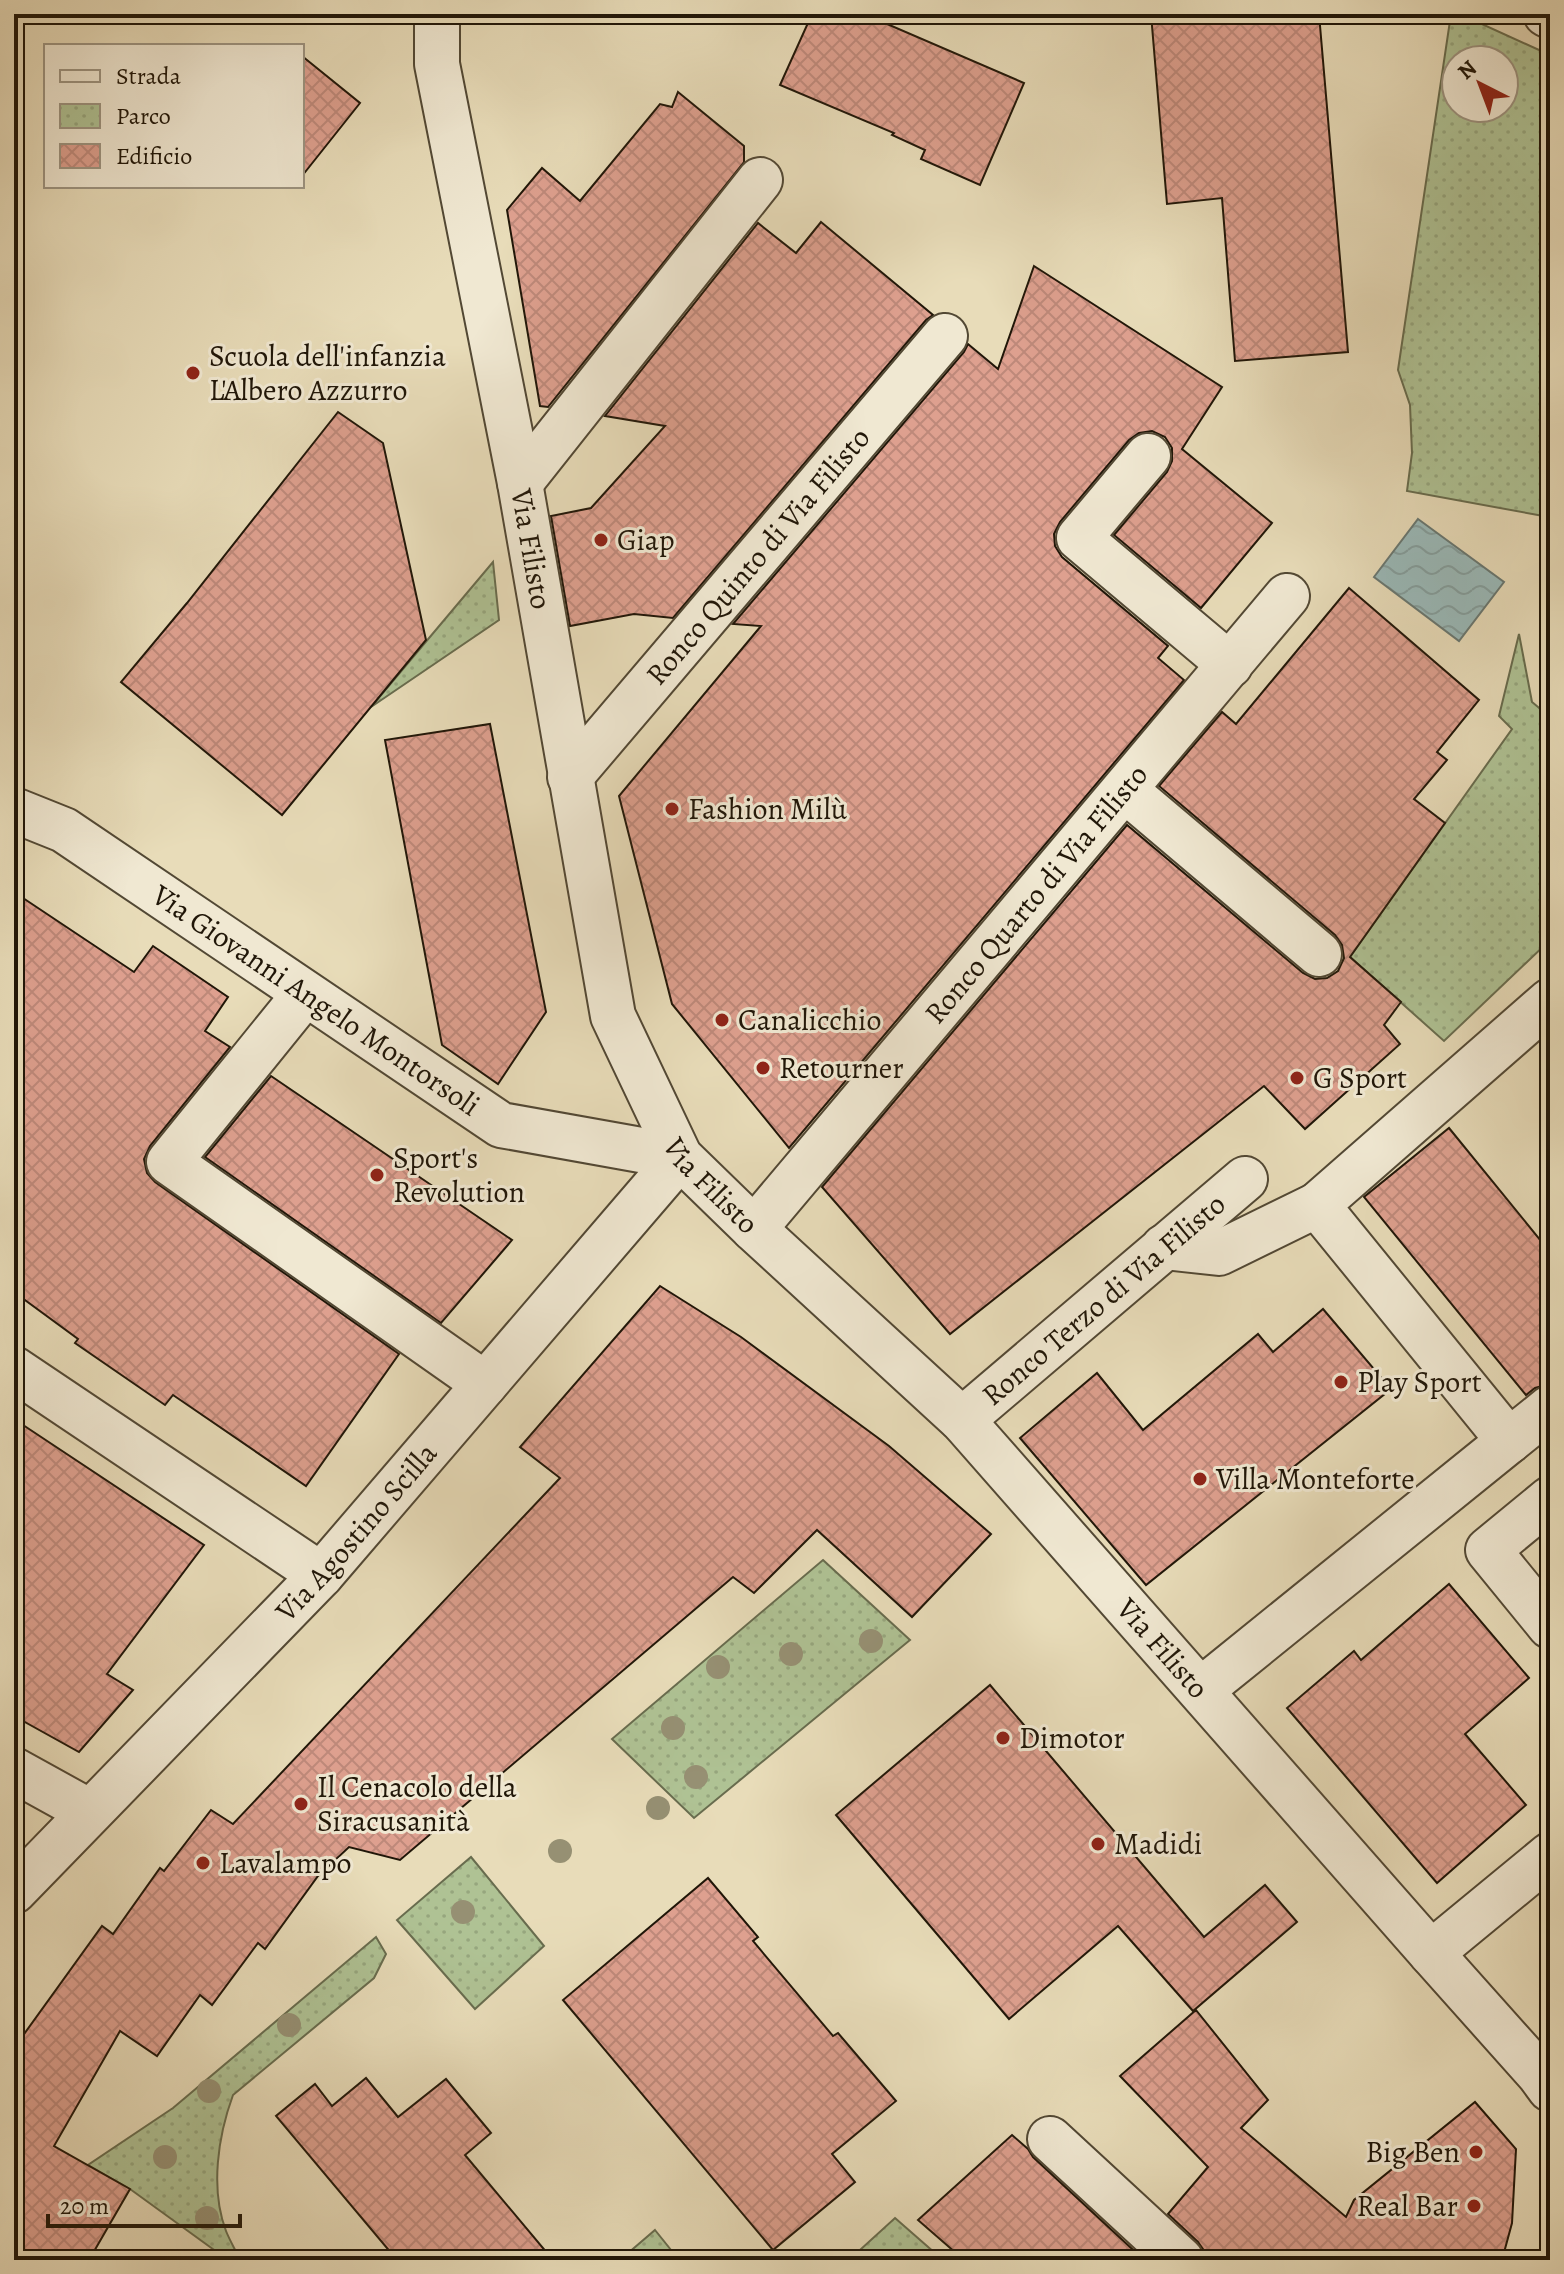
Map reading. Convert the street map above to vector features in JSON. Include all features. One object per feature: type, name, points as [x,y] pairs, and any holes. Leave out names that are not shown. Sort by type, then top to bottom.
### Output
[{"type":"street","name":"Via Filisto","points":[[437,14],[437,64],[520,483],[613,1016],[680,1157],[962,1420],[1431,1953],[1546,2079]]},
{"type":"street","points":[[520,483],[760,180]]},
{"type":"street","name":"Ronco Quinto di Via Filisto","points":[[570,777],[945,336]]},
{"type":"street","points":[[1148,456],[1079,538],[1230,665]]},
{"type":"street","name":"Ronco Quarto di Via Filisto","points":[[754,1229],[1287,596]]},
{"type":"street","points":[[1125,790],[1319,954]]},
{"type":"street","name":"Via Giovanni Angelo Montorsoli","points":[[14,810],[64,830],[501,1125],[680,1157]]},
{"type":"street","points":[[305,994],[169,1162],[485,1384]]},
{"type":"street","points":[[1164,1247],[1219,1253],[1317,1205],[1550,1001]]},
{"type":"street","name":"Via Agostino Scilla","points":[[14,1891],[321,1575],[680,1157]]},
{"type":"street","name":"Ronco Terzo di Via Filisto","points":[[962,1420],[1245,1179]]},
{"type":"street","points":[[1317,1205],[1509,1441]]},
{"type":"street","points":[[14,1369],[321,1575]]},
{"type":"street","points":[[1201,1690],[1550,1408]]},
{"type":"street","points":[[1550,1499],[1488,1550],[1550,1626]]},
{"type":"street","points":[[14,1770],[90,1812]]},
{"type":"street","points":[[1431,1953],[1550,1855]]},
{"type":"street","points":[[1050,2139],[1181,2260]]},
{"type":"green space","points":[[1451,14],[1460,14],[1550,55],[1549,517],[1407,491],[1412,453],[1410,405],[1398,370],[1440,88],[1440,124],[1520,124],[1520,44],[1447,44]]},
{"type":"green space","points":[[493,562],[499,620],[371,707]]},
{"type":"green space","points":[[1519,634],[1532,702],[1550,717],[1550,940],[1444,1041],[1350,957],[1512,729],[1499,716]]},
{"type":"green space","points":[[823,1560],[910,1640],[694,1818],[612,1739]]},
{"type":"green space","points":[[471,1857],[544,1946],[475,2009],[397,1920]]},
{"type":"green space","points":[[376,1937],[386,1954],[374,1978],[233,2095],[223,2128],[217,2180],[221,2215],[240,2260],[228,2260],[130,2189],[88,2165],[173,2108]]},
{"type":"green space","points":[[895,2218],[943,2260],[849,2260]]},
{"type":"green space","points":[[655,2230],[679,2260],[620,2260]]},
{"type":"water","points":[[1418,519],[1504,582],[1459,641],[1374,577]]},
{"type":"building","points":[[812,14],[864,14],[1024,83],[980,185],[921,159],[925,150],[892,135],[894,133],[780,85]]},
{"type":"building","points":[[1151,14],[1319,14],[1348,352],[1235,361],[1222,198],[1167,204]]},
{"type":"building","points":[[304,58],[360,103],[304,173]]},
{"type":"building","points":[[678,92],[744,146],[744,162],[548,407],[540,406],[507,210],[542,168],[580,201],[660,104],[672,107]]},
{"type":"building","points":[[821,222],[933,315],[673,618],[634,614],[570,626],[551,516],[591,508],[665,426],[605,416],[758,223],[796,253]]},
{"type":"building","points":[[1034,266],[1222,387],[1182,449],[1272,523],[1201,608],[1114,535],[1167,472],[1172,461],[1172,448],[1165,437],[1152,431],[1139,433],[1129,440],[1060,522],[1054,534],[1055,546],[1062,557],[1168,646],[1158,658],[1184,680],[789,1148],[672,1004],[619,796],[761,626],[733,624],[968,344],[998,369]]},
{"type":"building","points":[[338,412],[383,443],[426,640],[282,815],[121,682]]},
{"type":"building","points":[[1349,588],[1479,700],[1437,752],[1447,760],[1414,799],[1445,823],[1350,957],[1401,1002],[1384,1025],[1400,1044],[1305,1129],[1264,1086],[950,1334],[822,1187],[1127,825],[1303,973],[1315,979],[1327,978],[1338,971],[1344,958],[1342,945],[1335,935],[1159,786],[1222,712],[1236,724]]},
{"type":"building","points":[[490,724],[546,1012],[498,1084],[442,1045],[385,740]]},
{"type":"building","points":[[14,892],[134,972],[153,946],[228,997],[205,1031],[230,1047],[150,1146],[144,1159],[147,1173],[155,1182],[399,1354],[306,1486],[173,1395],[165,1405],[75,1343],[78,1339],[14,1292]]},
{"type":"building","points":[[271,1076],[512,1240],[441,1323],[205,1157]]},
{"type":"building","points":[[1449,1128],[1550,1252],[1550,1384],[1535,1388],[1526,1395],[1364,1197]]},
{"type":"building","points":[[660,1286],[741,1337],[889,1446],[991,1534],[912,1617],[817,1530],[754,1593],[733,1577],[400,1860],[349,1847],[318,1876],[265,1949],[258,1943],[212,2005],[200,1995],[157,2056],[120,2031],[54,2146],[130,2189],[89,2260],[42,2260],[14,2245],[14,2048],[102,1926],[113,1934],[160,1868],[164,1871],[211,1810],[233,1824],[560,1478],[520,1447]]},
{"type":"building","name":"Villa Monteforte","points":[[1323,1309],[1391,1389],[1146,1585],[1020,1438],[1097,1373],[1143,1430],[1258,1334],[1273,1352]]},
{"type":"building","points":[[14,1419],[204,1545],[107,1674],[133,1690],[79,1752],[14,1716]]},
{"type":"building","points":[[1449,1584],[1529,1678],[1465,1734],[1526,1805],[1437,1883],[1287,1708],[1354,1651],[1361,1660]]},
{"type":"building","points":[[990,1685],[1204,1937],[1265,1885],[1297,1922],[1193,2011],[1118,1926],[1009,2019],[836,1815]]},
{"type":"building","points":[[708,1878],[758,1937],[753,1941],[833,2036],[838,2033],[896,2101],[832,2154],[855,2182],[773,2250],[563,2000]]},
{"type":"building","points":[[1196,2010],[1268,2100],[1241,2128],[1346,2217],[1354,2200],[1475,2102],[1516,2149],[1512,2223],[1502,2260],[1205,2260],[1205,2252],[1198,2242],[1168,2214],[1208,2167],[1120,2076]]},
{"type":"building","points":[[366,2078],[398,2117],[446,2079],[491,2133],[465,2155],[553,2260],[397,2260],[276,2116],[315,2084],[332,2106]]},
{"type":"building","points":[[1012,2135],[1144,2260],[964,2260],[918,2220]]},
{"type":"place","name":"Scuola dell'infanzia L'Albero Azzurro","points":[[193,373]]},
{"type":"place","name":"Giap","points":[[601,540]]},
{"type":"place","name":"Fashion Milù","points":[[672,809]]},
{"type":"place","name":"Canalicchio","points":[[722,1020]]},
{"type":"place","name":"Retourner","points":[[763,1068]]},
{"type":"place","name":"G Sport","points":[[1297,1078]]},
{"type":"place","name":"Sport's Revolution","points":[[377,1175]]},
{"type":"place","name":"Play Sport","points":[[1341,1382]]},
{"type":"place","name":"Villa Monteforte","points":[[1200,1479]]},
{"type":"place","name":"Dimotor","points":[[1003,1738]]},
{"type":"place","name":"Il Cenacolo della Siracusanità","points":[[301,1804]]},
{"type":"place","name":"Madidi","points":[[1098,1844]]},
{"type":"place","name":"Lavalampo","points":[[203,1863]]},
{"type":"place","name":"Big Ben","points":[[1476,2152]]},
{"type":"place","name":"Real Bar","points":[[1474,2206]]}]
